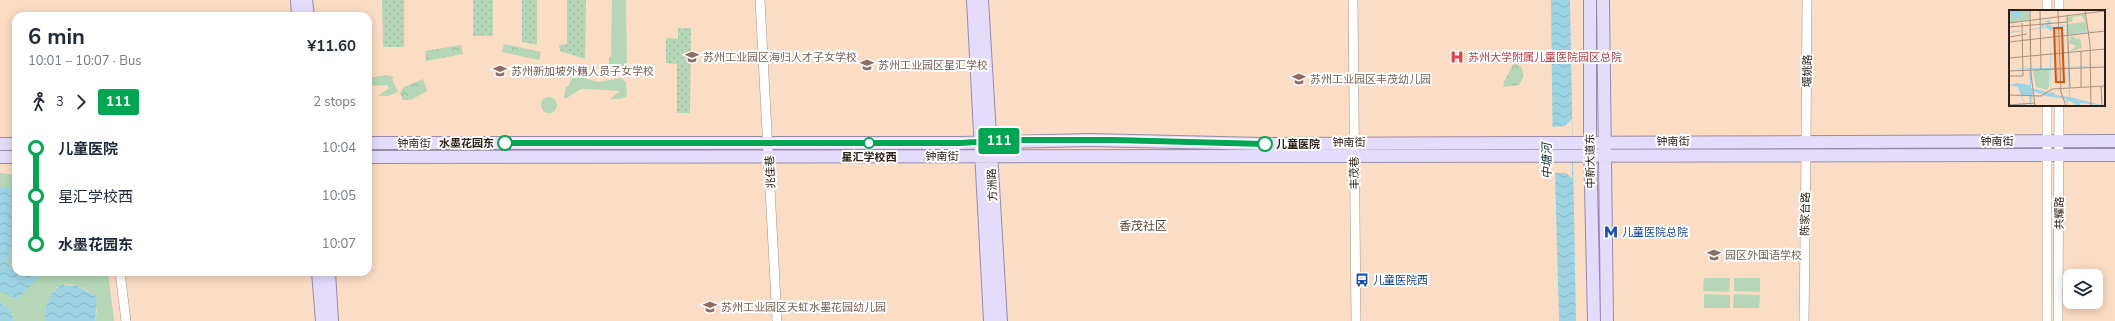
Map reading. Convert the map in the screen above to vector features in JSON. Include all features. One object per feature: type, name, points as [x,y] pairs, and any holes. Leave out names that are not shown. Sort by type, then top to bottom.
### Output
[{"type":"main road","points":[[297,0],[298,12]]},
{"type":"main road","points":[[306,0],[308,12]]},
{"type":"main road","name":"方洲路","points":[[973,0],[986,141]]},
{"type":"main road","name":"方洲路","points":[[982,0],[990,321]]},
{"type":"main road","name":"中新大道东","points":[[1590,0],[1590,155],[1594,321]]},
{"type":"main road","name":"中新大道东","points":[[1603,0],[1607,321]]},
{"type":"main road","name":"钟南街","points":[[372,157],[986,156],[1590,141],[2115,140]]},
{"type":"main road","name":"钟南街","points":[[372,143],[1171,141],[1553,156],[2115,155]]},
{"type":"main road","points":[[0,144],[12,144]]},
{"type":"main road","name":"方洲路","points":[[986,156],[1001,321]]},
{"type":"main road","points":[[0,157],[12,157]]},
{"type":"main road","points":[[318,276],[322,321]]},
{"type":"main road","points":[[329,276],[332,321]]},
{"type":"street","name":"兆佳巷","points":[[760,0],[777,321]]},
{"type":"street","name":"丰茂巷","points":[[1353,0],[1356,321]]},
{"type":"street","name":"堰姚路","points":[[1806,141],[1807,0]]},
{"type":"street","name":"共耀路","points":[[2047,106],[2053,141],[2058,321]]},
{"type":"street","name":"共耀路","points":[[2053,141],[2059,106]]},
{"type":"street","name":"共耀路","points":[[2047,321],[2053,154]]},
{"type":"street","name":"陈家台路","points":[[1804,321],[1806,155]]},
{"type":"street","points":[[120,276],[126,321]]},
{"type":"green space","points":[[382,0],[404,0],[404,47],[383,47]]},
{"type":"green space","points":[[473,0],[493,0],[493,36],[473,36]]},
{"type":"green space","points":[[522,0],[537,0],[537,45],[522,42]]},
{"type":"green space","points":[[567,0],[586,0],[585,59],[560,51],[559,45],[567,44]]},
{"type":"green space","points":[[612,0],[626,0],[627,67],[622,73],[609,73],[609,57],[611,57]]},
{"type":"green space","points":[[678,28],[691,28],[690,113],[677,113],[677,64],[666,63],[666,38],[678,39]]},
{"type":"green space","points":[[504,44],[541,52],[539,60],[502,52]]},
{"type":"green space","points":[[461,45],[463,54],[426,61],[425,51]]},
{"type":"green space","points":[[1514,63],[1518,64],[1522,69],[1523,75],[1521,82],[1519,85],[1503,87],[1504,82]]},
{"type":"green space","points":[[570,74],[599,82],[621,78],[626,82],[627,96],[621,99],[610,99],[620,91],[581,89],[565,99],[564,96],[566,86],[568,87],[572,78],[567,77]]},
{"type":"green space","points":[[386,75],[394,77],[392,79],[398,92],[388,96],[378,96],[389,88],[387,85],[372,86],[372,77]]},
{"type":"green space","points":[[423,79],[427,91],[411,100],[403,100],[400,93],[404,87]]},
{"type":"green space","points":[[549,97],[555,99],[557,105],[555,111],[549,113],[543,111],[541,105],[543,99]]},
{"type":"green space","points":[[0,173],[12,174],[12,276],[108,276],[114,321],[95,321],[97,307],[92,296],[89,292],[73,285],[65,285],[54,291],[47,305],[45,321],[14,321],[9,308],[0,302]]},
{"type":"green space","points":[[1704,278],[1730,278],[1729,292],[1703,291]]},
{"type":"green space","points":[[1734,278],[1760,278],[1760,292],[1734,291]]},
{"type":"green space","points":[[1704,294],[1730,295],[1730,308],[1704,308]]},
{"type":"green space","points":[[1734,294],[1760,295],[1759,308],[1733,308]]},
{"type":"water","points":[[1551,0],[1570,0],[1576,321],[1559,321],[1555,173],[1553,170]]},
{"type":"water","points":[[12,187],[12,244],[7,263],[12,269],[12,276],[40,276],[17,299],[0,291],[0,188]]},
{"type":"water","points":[[62,285],[77,286],[96,296],[95,321],[45,321],[48,300],[53,292]]},
{"type":"water","points":[[0,302],[10,309],[14,321],[0,321]]},
{"type":"pier","points":[[1572,119],[1572,178],[1566,173],[1553,173],[1552,127],[1565,126]]},
{"type":"bus line","name":"111","points":[[505,143],[960,143],[1010,140],[1114,140],[1171,141],[1212,144],[1265,144]]},
{"type":"place","name":"苏州工业园区海归人才子女学校","points":[[692,57]]},
{"type":"place","name":"苏州大学附属儿童医院园区总院","points":[[1457,57]]},
{"type":"place","name":"苏州工业园区星汇学校","points":[[867,65]]},
{"type":"place","name":"苏州新加坡外籍人员子女学校","points":[[500,71]]},
{"type":"place","name":"苏州工业园区丰茂幼儿园","points":[[1299,79]]},
{"type":"place","name":"水墨花园东","points":[[505,143]]},
{"type":"place","name":"星汇学校西","points":[[869,143]]},
{"type":"place","name":"儿童医院","points":[[1265,144]]},
{"type":"place","name":"儿童医院总院","points":[[1611,232]]},
{"type":"place","name":"园区外国语学校","points":[[1714,255]]},
{"type":"place","name":"儿童医院西","points":[[1362,280]]},
{"type":"place","name":"苏州工业园区天虹水墨花园幼儿园","points":[[710,307]]},
{"type":"district","name":"香茂社区","points":[[1143,226]]},
{"type":"water label","name":"中塘河","points":[[1547,161]]}]
